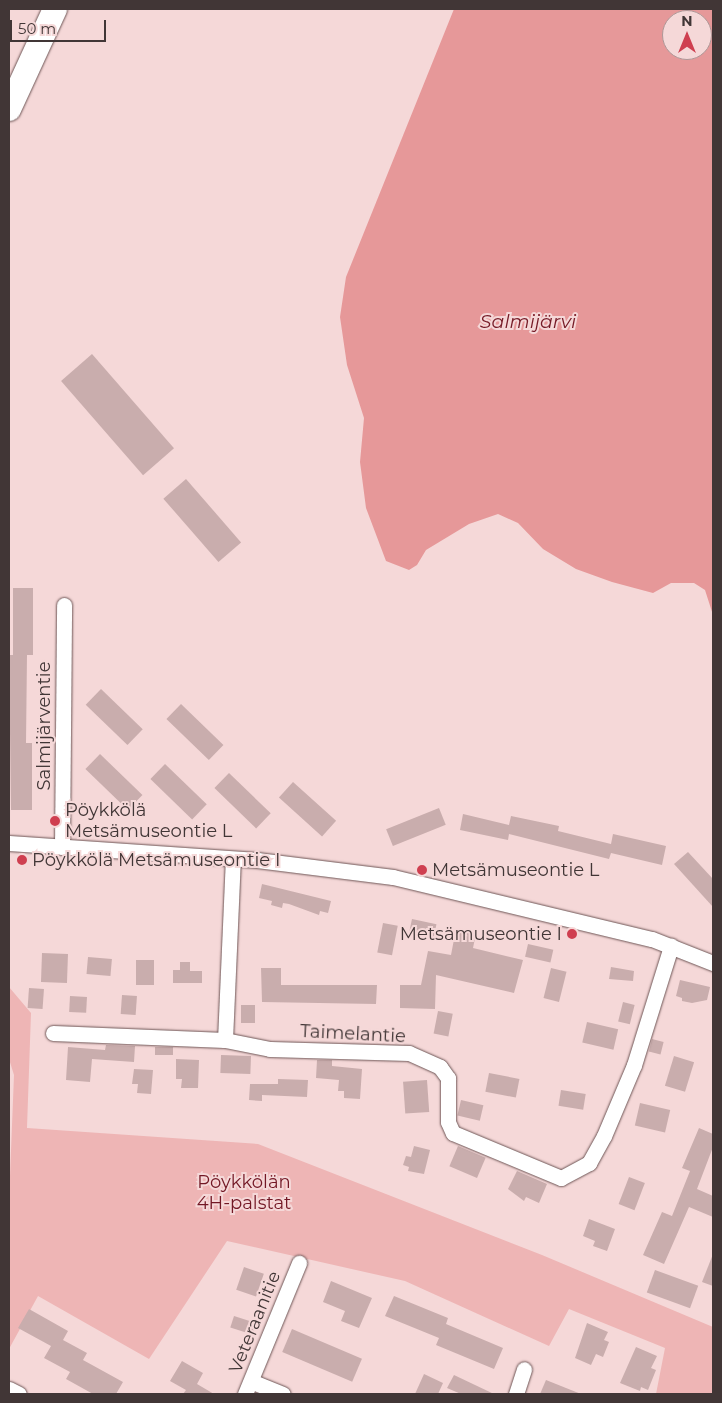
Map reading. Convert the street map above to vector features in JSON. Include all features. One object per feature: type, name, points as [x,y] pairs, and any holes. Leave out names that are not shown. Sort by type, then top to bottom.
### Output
[{"type":"main road","points":[[9,109],[55,9]]},
{"type":"street","name":"Salmijärventie","points":[[62,847],[64,605]]},
{"type":"street","points":[[9,843],[233,859],[393,877],[527,907],[671,946],[713,963]]},
{"type":"street","points":[[225,1040],[233,859]]},
{"type":"street","name":"Taimelantie","points":[[53,1033],[225,1040],[270,1049],[409,1053],[440,1067],[448,1078],[448,1122],[453,1133],[561,1178],[589,1163],[604,1136],[634,1065],[671,946]]},
{"type":"street","name":"Veteraanitie","points":[[249,1388],[299,1262]]},
{"type":"street","points":[[516,1394],[524,1369]]},
{"type":"street","points":[[249,1388],[283,1394]]},
{"type":"street","points":[[9,1389],[19,1394]]},
{"type":"green space","name":"Pöykkölän 4H-palstat","points":[[9,987],[31,1013],[27,1128],[258,1144],[542,1255],[713,1327],[713,1394],[656,1394],[665,1348],[569,1309],[549,1346],[405,1281],[227,1241],[149,1359],[38,1296],[9,1349],[9,1201],[14,1075],[9,1059]]},
{"type":"water","name":"Salmijärvi","points":[[454,9],[713,9],[713,615],[705,590],[694,583],[671,583],[653,593],[612,582],[576,569],[543,549],[518,523],[498,514],[469,524],[426,550],[417,565],[409,570],[386,561],[366,508],[360,462],[364,418],[347,365],[340,317],[346,277]]},
{"type":"building","points":[[92,354],[174,448],[143,475],[61,381]]},
{"type":"building","points":[[186,479],[241,542],[218,562],[163,499]]},
{"type":"building","points":[[13,588],[33,588],[33,655],[27,655],[26,743],[32,743],[32,810],[11,810],[9,655],[13,655]]},
{"type":"building","points":[[101,689],[143,729],[127,745],[86,705]]},
{"type":"building","points":[[181,704],[223,745],[209,760],[166,719]]},
{"type":"building","points":[[100,754],[142,795],[128,810],[85,769]]},
{"type":"building","points":[[165,764],[207,804],[192,819],[150,779]]},
{"type":"building","points":[[229,773],[271,813],[256,828],[214,788]]},
{"type":"building","points":[[293,782],[336,821],[322,836],[279,798]]},
{"type":"building","points":[[439,808],[446,825],[393,846],[386,829]]},
{"type":"building","points":[[463,814],[509,825],[511,816],[559,826],[558,831],[611,844],[613,834],[666,846],[662,865],[611,853],[609,859],[509,834],[508,840],[460,830]]},
{"type":"building","points":[[688,852],[713,879],[713,907],[674,864]]},
{"type":"building","points":[[262,884],[331,901],[328,913],[320,911],[319,915],[283,903],[282,908],[271,905],[272,901],[259,898]]},
{"type":"building","points":[[412,919],[436,924],[433,940],[409,935]]},
{"type":"building","points":[[383,923],[398,926],[392,955],[377,952]]},
{"type":"building","points":[[456,929],[476,933],[473,948],[523,960],[514,993],[436,975],[435,1009],[400,1008],[400,985],[421,985],[428,951],[451,955]]},
{"type":"building","points":[[528,944],[553,950],[550,963],[525,957]]},
{"type":"building","points":[[42,953],[68,954],[67,983],[41,982]]},
{"type":"building","points":[[88,957],[112,959],[110,976],[87,974]]},
{"type":"building","points":[[136,960],[154,960],[154,985],[136,985]]},
{"type":"building","points":[[180,962],[190,962],[190,971],[202,971],[202,983],[173,983],[173,970],[180,970]]},
{"type":"building","points":[[611,967],[634,971],[633,981],[609,979]]},
{"type":"building","points":[[261,968],[281,968],[281,985],[377,985],[376,1004],[262,1002]]},
{"type":"building","points":[[551,968],[567,972],[559,1002],[544,998]]},
{"type":"building","points":[[680,980],[710,987],[707,1000],[692,1003],[682,1001],[682,998],[676,996]]},
{"type":"building","points":[[29,988],[44,989],[43,1009],[28,1008]]},
{"type":"building","points":[[122,995],[137,996],[136,1015],[121,1014]]},
{"type":"building","points":[[70,996],[87,997],[86,1013],[69,1012]]},
{"type":"building","points":[[623,1002],[635,1005],[630,1024],[618,1021]]},
{"type":"building","points":[[241,1005],[255,1005],[255,1023],[241,1023]]},
{"type":"building","points":[[438,1011],[453,1014],[448,1036],[434,1034]]},
{"type":"building","points":[[587,1022],[618,1029],[613,1050],[582,1042]]},
{"type":"building","points":[[652,1039],[664,1042],[660,1055],[649,1052]]},
{"type":"building","points":[[106,1045],[135,1046],[134,1062],[92,1059],[90,1082],[66,1080],[68,1047],[105,1050]]},
{"type":"building","points":[[155,1047],[173,1047],[173,1055],[155,1055]]},
{"type":"building","points":[[221,1055],[251,1056],[250,1074],[220,1073]]},
{"type":"building","points":[[674,1056],[694,1062],[685,1092],[665,1086]]},
{"type":"building","points":[[176,1059],[199,1060],[198,1088],[181,1088],[182,1079],[176,1079]]},
{"type":"building","points":[[317,1060],[332,1060],[332,1066],[362,1069],[360,1099],[344,1098],[344,1091],[338,1091],[339,1080],[316,1078]]},
{"type":"building","points":[[134,1069],[153,1070],[151,1094],[137,1093],[138,1084],[132,1084]]},
{"type":"building","points":[[489,1073],[519,1079],[516,1098],[485,1092]]},
{"type":"building","points":[[278,1079],[308,1080],[307,1097],[262,1095],[262,1101],[249,1100],[250,1084],[278,1084]]},
{"type":"building","points":[[427,1080],[429,1112],[405,1114],[403,1082]]},
{"type":"building","points":[[561,1090],[586,1094],[583,1110],[558,1106]]},
{"type":"building","points":[[461,1100],[483,1105],[480,1121],[457,1116]]},
{"type":"building","points":[[640,1103],[670,1110],[665,1132],[635,1125]]},
{"type":"building","points":[[699,1128],[713,1134],[713,1147],[697,1189],[713,1196],[713,1217],[689,1207],[664,1264],[643,1255],[662,1212],[672,1216],[690,1171],[682,1168]]},
{"type":"building","points":[[414,1146],[430,1150],[424,1174],[408,1171],[409,1167],[403,1165],[406,1156],[411,1157]]},
{"type":"building","points":[[458,1146],[486,1158],[477,1178],[449,1166]]},
{"type":"building","points":[[517,1171],[547,1184],[539,1203],[526,1197],[524,1201],[508,1189]]},
{"type":"building","points":[[629,1177],[645,1183],[634,1210],[619,1204]]},
{"type":"building","points":[[589,1219],[615,1229],[607,1251],[593,1246],[595,1241],[583,1236]]},
{"type":"building","points":[[713,1254],[713,1286],[702,1282]]},
{"type":"building","points":[[244,1267],[264,1274],[256,1297],[236,1290]]},
{"type":"building","points":[[655,1270],[698,1286],[690,1308],[647,1293]]},
{"type":"building","points":[[331,1281],[372,1298],[359,1328],[341,1321],[345,1311],[323,1302]]},
{"type":"building","points":[[394,1296],[448,1318],[446,1324],[503,1348],[494,1369],[436,1345],[439,1338],[385,1316]]},
{"type":"building","points":[[29,1309],[68,1331],[63,1340],[87,1353],[83,1360],[123,1382],[116,1394],[93,1394],[66,1379],[70,1372],[44,1358],[51,1346],[18,1328]]},
{"type":"building","points":[[234,1316],[256,1323],[252,1335],[230,1327]]},
{"type":"building","points":[[587,1323],[608,1332],[604,1340],[609,1342],[603,1357],[596,1354],[591,1365],[575,1358]]},
{"type":"building","points":[[292,1329],[362,1359],[352,1382],[282,1352]]},
{"type":"building","points":[[636,1347],[657,1356],[651,1368],[656,1370],[648,1390],[641,1387],[640,1391],[620,1383]]},
{"type":"building","points":[[182,1361],[203,1373],[197,1384],[214,1394],[183,1394],[186,1390],[170,1381]]},
{"type":"building","points":[[424,1374],[443,1383],[438,1394],[415,1394]]},
{"type":"building","points":[[454,1375],[494,1394],[461,1394],[447,1388]]},
{"type":"building","points":[[546,1380],[581,1394],[540,1394]]},
{"type":"place","name":"Pöykkölä Metsämuseontie L","points":[[55,821]]},
{"type":"place","name":"Pöykkölä Metsämuseontie I","points":[[22,860]]},
{"type":"place","name":"Metsämuseontie L","points":[[422,870]]},
{"type":"place","name":"Metsämuseontie I","points":[[572,934]]}]
